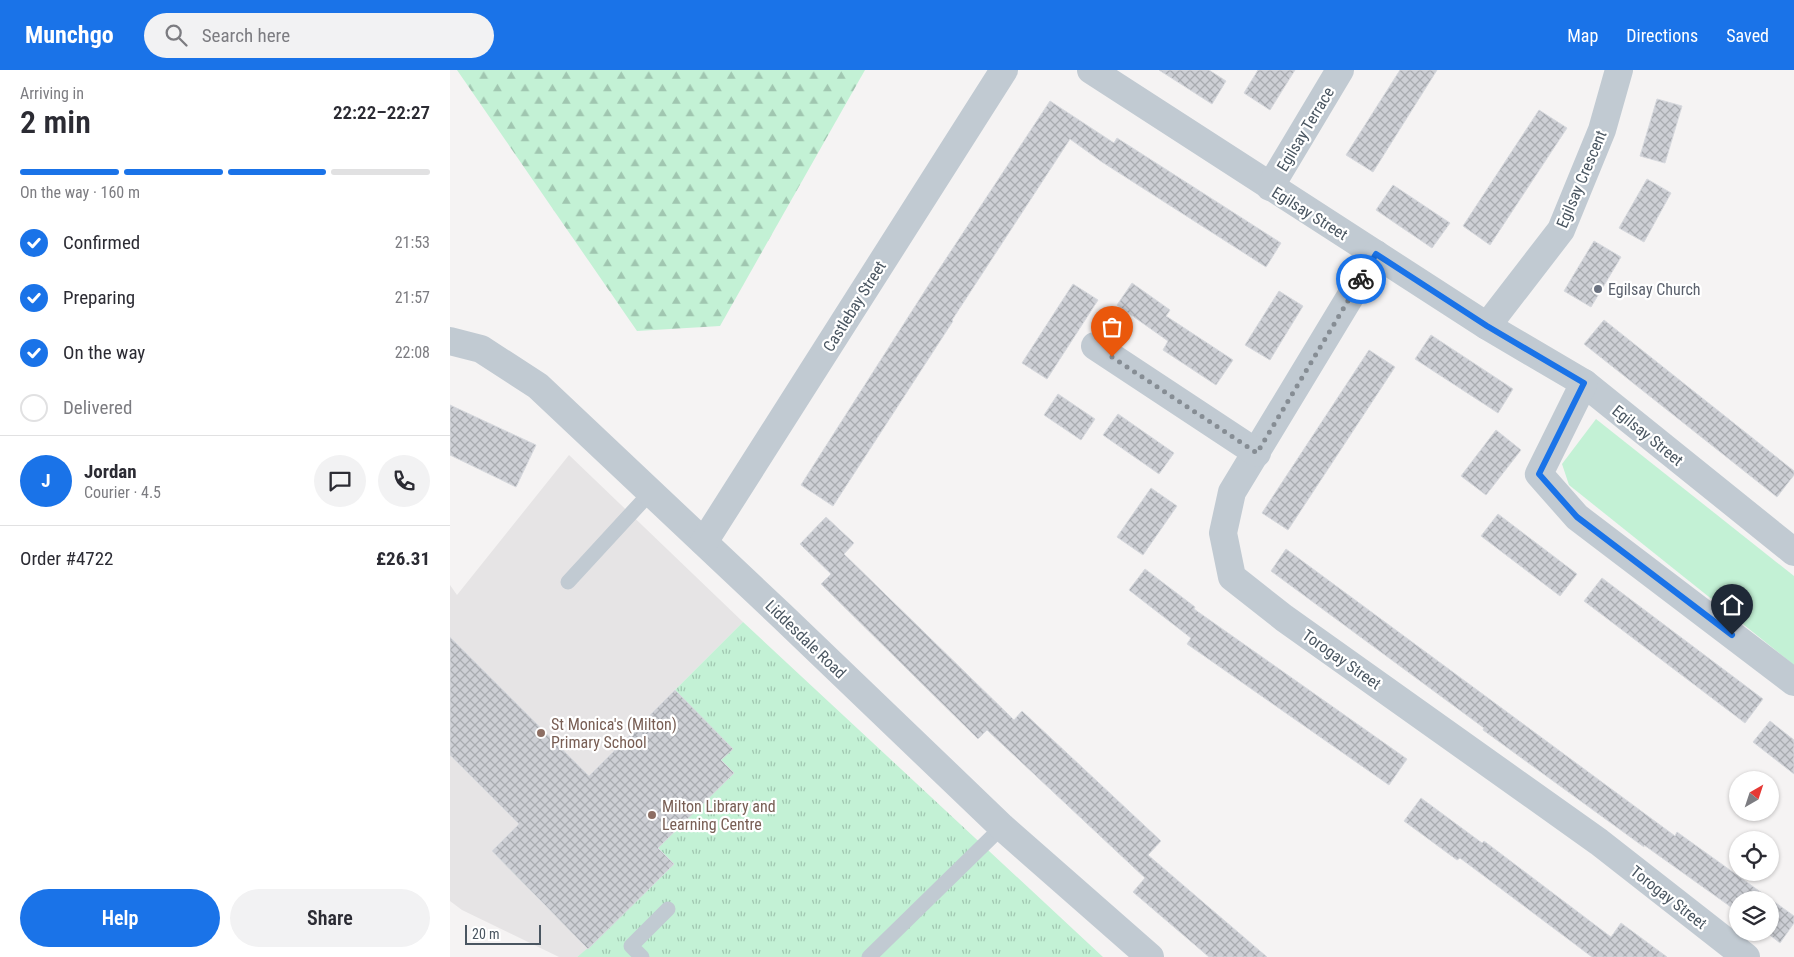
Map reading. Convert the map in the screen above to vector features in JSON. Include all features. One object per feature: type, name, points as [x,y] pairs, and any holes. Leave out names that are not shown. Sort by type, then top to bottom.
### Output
[{"type":"street","name":"Castlebay Street","points":[[704,542],[1004,70]]},
{"type":"street","name":"Egilsay Street","points":[[1091,70],[1487,326],[1584,383],[1794,552]]},
{"type":"street","name":"Egilsay Terrace","points":[[1270,187],[1340,70]]},
{"type":"street","name":"Egilsay Crescent","points":[[1487,326],[1561,230],[1602,130],[1620,70]]},
{"type":"street","name":"Torogay Street","points":[[1376,254],[1232,492],[1223,533],[1232,577],[1284,618],[1599,842],[1746,957]]},
{"type":"street","name":"Liddesdale Road","points":[[450,341],[481,349],[538,386],[1002,827],[1150,957]]},
{"type":"street","points":[[1096,346],[1257,453]]},
{"type":"street","points":[[1584,383],[1539,474],[1577,517],[1794,682]]},
{"type":"lane","points":[[568,582],[650,492]]},
{"type":"lane","points":[[869,957],[1002,827]]},
{"type":"lane","points":[[642,957],[631,946],[668,909]]},
{"type":"shaded area","name":"St Monica's (Milton) Primary School","points":[[569,455],[743,622],[589,776],[492,851],[588,949],[577,957],[559,957],[462,910],[450,901],[450,585],[457,595]]},
{"type":"green space","points":[[457,70],[865,70],[720,326],[637,331]]},
{"type":"green space","points":[[1596,419],[1794,576],[1794,665],[1569,485],[1562,464]]},
{"type":"green space","points":[[743,622],[1103,957],[577,957],[588,948],[492,851],[519,824],[589,776]]},
{"type":"building","points":[[1159,70],[1209,70],[1226,81],[1212,104]]},
{"type":"building","points":[[1258,70],[1295,70],[1270,110],[1244,93]]},
{"type":"building","points":[[1400,70],[1437,70],[1373,172],[1346,155]]},
{"type":"building","points":[[1657,99],[1682,106],[1665,163],[1640,156]]},
{"type":"building","points":[[1050,101],[1114,143],[1117,138],[1281,243],[1266,267],[1102,162],[1070,139],[833,506],[801,485],[928,286]]},
{"type":"building","points":[[1539,110],[1567,128],[1490,245],[1463,226]]},
{"type":"building","points":[[1647,179],[1671,193],[1644,242],[1619,228]]},
{"type":"building","points":[[1393,185],[1450,223],[1432,248],[1376,210]]},
{"type":"building","points":[[1594,241],[1621,257],[1591,307],[1564,291]]},
{"type":"building","points":[[1132,283],[1170,310],[1166,316],[1233,360],[1216,385],[1163,350],[1168,341],[1117,305]]},
{"type":"building","points":[[1073,284],[1098,300],[1047,379],[1022,363]]},
{"type":"building","points":[[1279,291],[1303,306],[1270,360],[1245,345]]},
{"type":"building","points":[[1604,320],[1794,471],[1794,475],[1777,497],[1584,344]]},
{"type":"building","points":[[1431,335],[1513,389],[1498,413],[1415,359]]},
{"type":"building","points":[[1369,350],[1395,367],[1288,530],[1262,513]]},
{"type":"building","points":[[1058,394],[1095,419],[1081,440],[1044,415]]},
{"type":"building","points":[[450,405],[536,445],[516,487],[450,455]]},
{"type":"building","points":[[1118,414],[1174,453],[1159,474],[1103,435]]},
{"type":"building","points":[[1496,430],[1521,450],[1486,495],[1461,476]]},
{"type":"building","points":[[1151,488],[1177,506],[1143,555],[1117,537]]},
{"type":"building","points":[[1498,514],[1577,574],[1560,596],[1481,536]]},
{"type":"building","points":[[826,517],[854,543],[844,554],[1014,720],[1022,711],[1161,841],[1148,855],[1267,957],[1209,957],[1133,892],[1145,878],[987,730],[978,739],[821,584],[831,574],[800,544]]},
{"type":"building","points":[[1286,549],[1675,836],[1677,832],[1729,869],[1729,881],[1745,881],[1759,891],[1729,891],[1729,906],[1644,845],[1644,847],[1483,730],[1484,728],[1271,571]]},
{"type":"building","points":[[1145,569],[1195,607],[1194,609],[1407,759],[1389,785],[1187,644],[1191,638],[1129,590]]},
{"type":"building","points":[[1602,578],[1763,699],[1745,723],[1584,601]]},
{"type":"building","points":[[450,637],[589,776],[675,690],[733,749],[721,760],[734,773],[658,848],[674,864],[588,949],[492,851],[519,824],[450,755]]},
{"type":"building","points":[[1770,721],[1794,740],[1794,774],[1753,742]]},
{"type":"building","points":[[1421,798],[1482,843],[1484,841],[1611,937],[1621,923],[1667,957],[1592,957],[1460,858],[1457,860],[1404,821]]},
{"type":"building","points":[[1779,905],[1794,916],[1794,923],[1780,943],[1777,941],[1779,941]]},
{"type":"way so far","points":[[1112,357],[1257,453],[1361,279]]},
{"type":"place","name":"Egilsay Church","points":[[1598,289]]},
{"type":"place","name":"St Monica's (Milton) Primary School","points":[[541,733]]},
{"type":"place","name":"Milton Library and Learning Centre","points":[[652,815]]},
{"type":"route","points":[[1361,279],[1376,254],[1487,326],[1584,383],[1539,474],[1577,517],[1732,635]]}]
